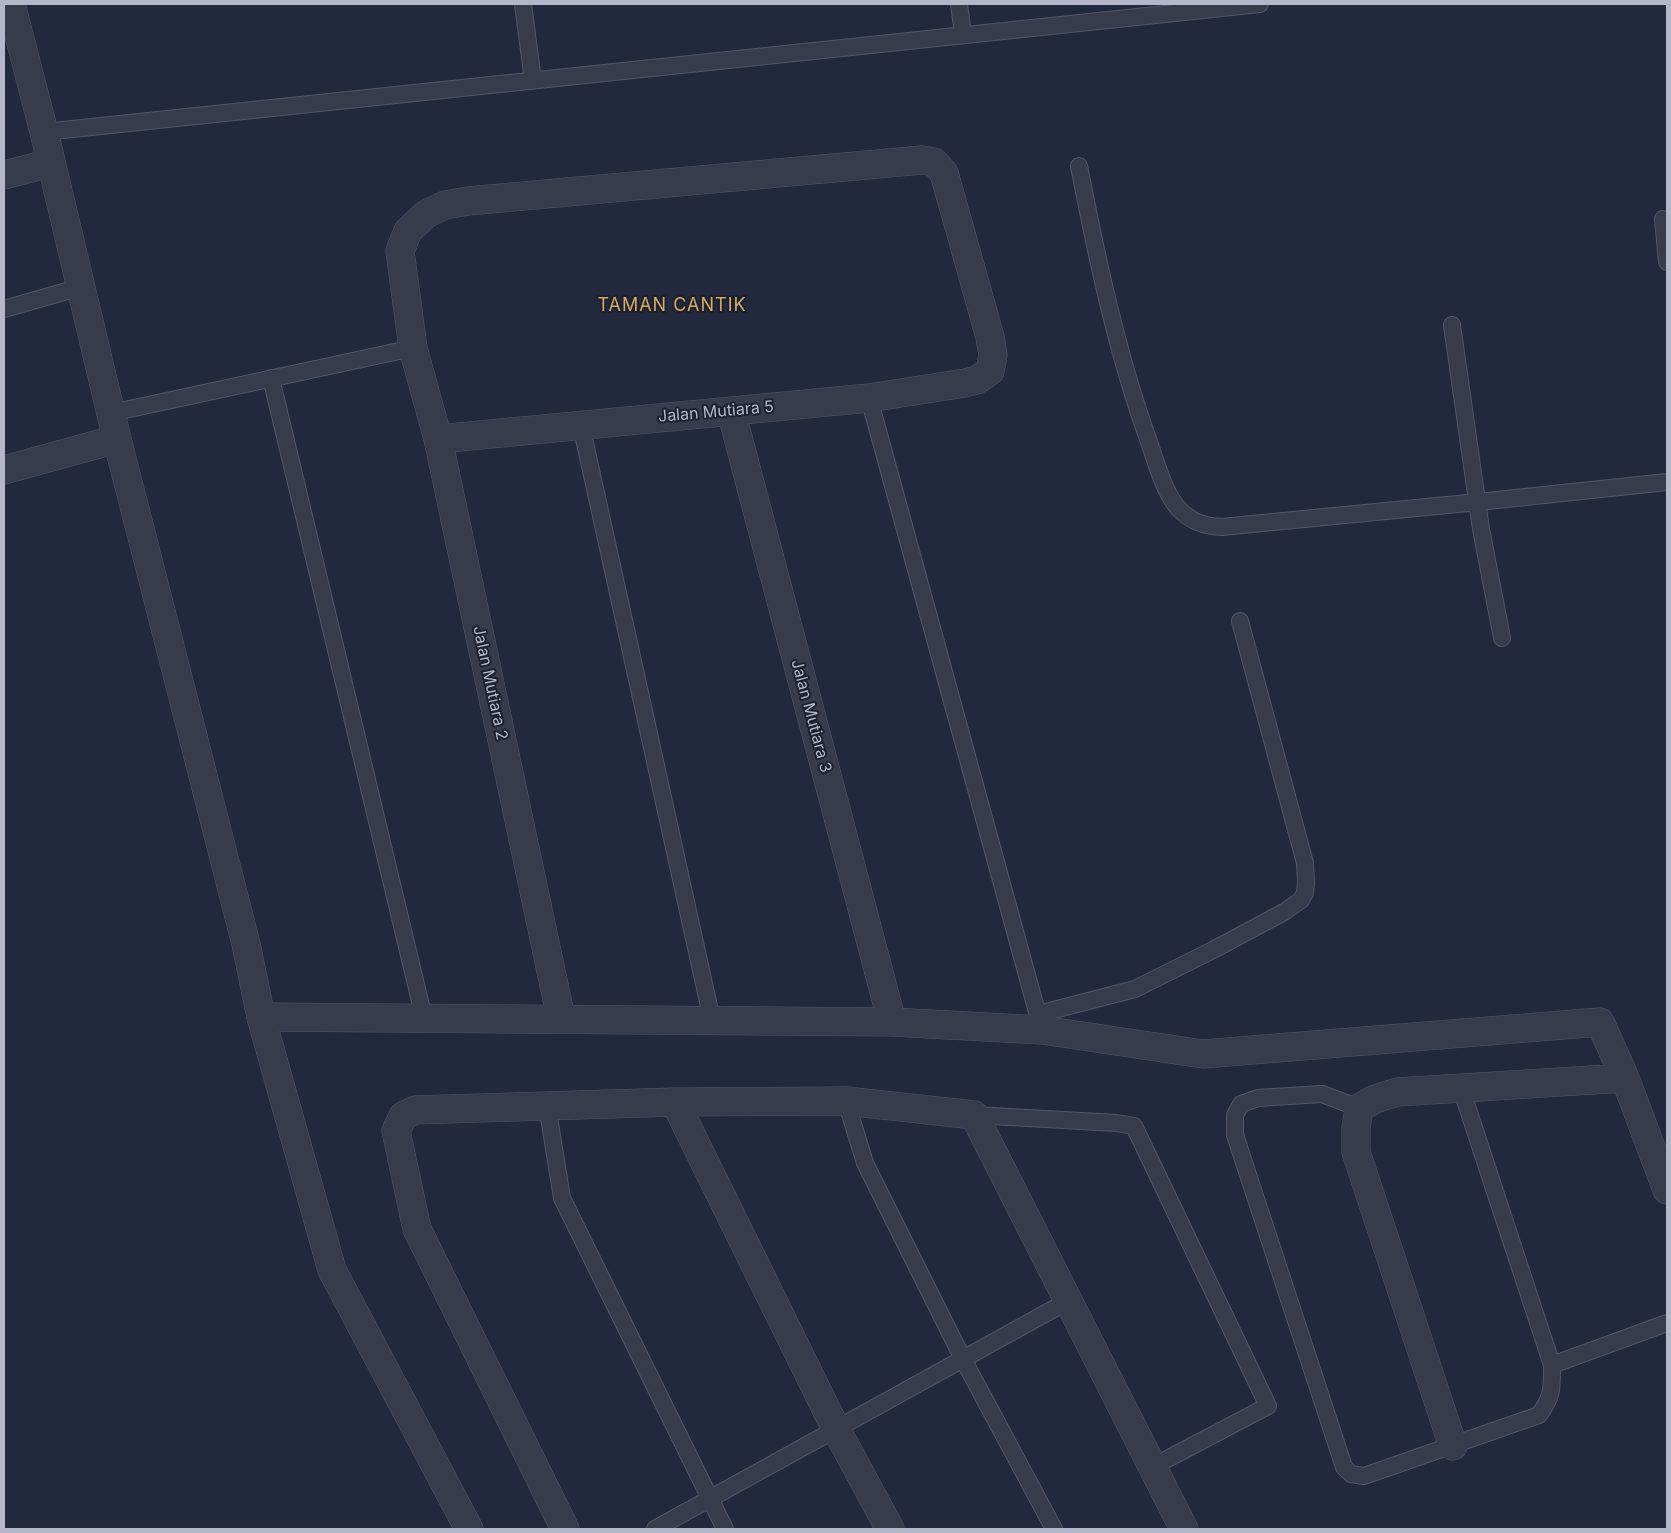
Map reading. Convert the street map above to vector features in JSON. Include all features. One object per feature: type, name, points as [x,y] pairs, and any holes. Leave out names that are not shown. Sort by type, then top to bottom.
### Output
[{"type":"street","points":[[12,4],[117,439],[246,944],[261,1017],[332,1270],[469,1529]]},
{"type":"street","name":"Jalan Mutiara 2","points":[[561,1018],[438,439],[414,348],[400,251],[408,231],[426,214],[445,205],[468,201],[922,160],[934,162],[944,174],[990,338],[993,355],[990,371]]},
{"type":"street","points":[[4,176],[51,163]]},
{"type":"street","name":"Jalan Mutiara 5","points":[[438,439],[869,398],[965,383],[977,380],[990,371]]},
{"type":"street","name":"Jalan Mutiara 3","points":[[731,411],[892,1022]]},
{"type":"street","points":[[4,470],[117,439]]},
{"type":"street","points":[[261,1017],[1040,1022],[1203,1054],[1600,1022],[1625,1078],[1667,1190]]},
{"type":"street","points":[[1454,1446],[1356,1152],[1356,1128],[1359,1108],[1375,1099],[1397,1092],[1625,1078]]},
{"type":"street","points":[[675,1102],[836,1429],[890,1529]]},
{"type":"street","points":[[565,1529],[417,1229],[396,1131],[403,1116],[415,1110],[675,1102],[846,1102],[974,1115],[1184,1529]]},
{"type":"lane","points":[[523,4],[533,81]]},
{"type":"lane","points":[[959,4],[963,35]]},
{"type":"lane","points":[[44,132],[1260,4]]},
{"type":"lane","points":[[1079,166],[1098,265],[1135,404],[1163,482],[1177,506],[1188,518],[1204,526],[1222,526],[1667,482]]},
{"type":"lane","points":[[1663,219],[1667,262]]},
{"type":"lane","points":[[4,309],[81,287]]},
{"type":"lane","points":[[1452,325],[1481,529],[1502,638]]},
{"type":"lane","points":[[111,413],[414,348]]},
{"type":"lane","points":[[272,378],[424,1018]]},
{"type":"lane","points":[[869,398],[1040,1022],[1135,989],[1284,912],[1301,900],[1305,893],[1305,864],[1240,621]]},
{"type":"lane","points":[[581,425],[712,1020]]},
{"type":"lane","points":[[1359,1108],[1322,1094],[1258,1098],[1241,1104],[1235,1115],[1235,1135],[1344,1467],[1352,1474],[1364,1476],[1539,1415],[1548,1402],[1552,1388],[1552,1365],[1461,1088]]},
{"type":"lane","points":[[846,1102],[865,1163],[963,1359],[1054,1529]]},
{"type":"lane","points":[[547,1105],[562,1198],[725,1529]]},
{"type":"lane","points":[[974,1115],[1117,1123],[1134,1126],[1268,1406],[1152,1467]]},
{"type":"lane","points":[[655,1529],[1068,1301]]},
{"type":"lane","points":[[1552,1365],[1667,1323]]},
{"type":"district","name":"TAMAN CANTIK","points":[[672,306]]}]
